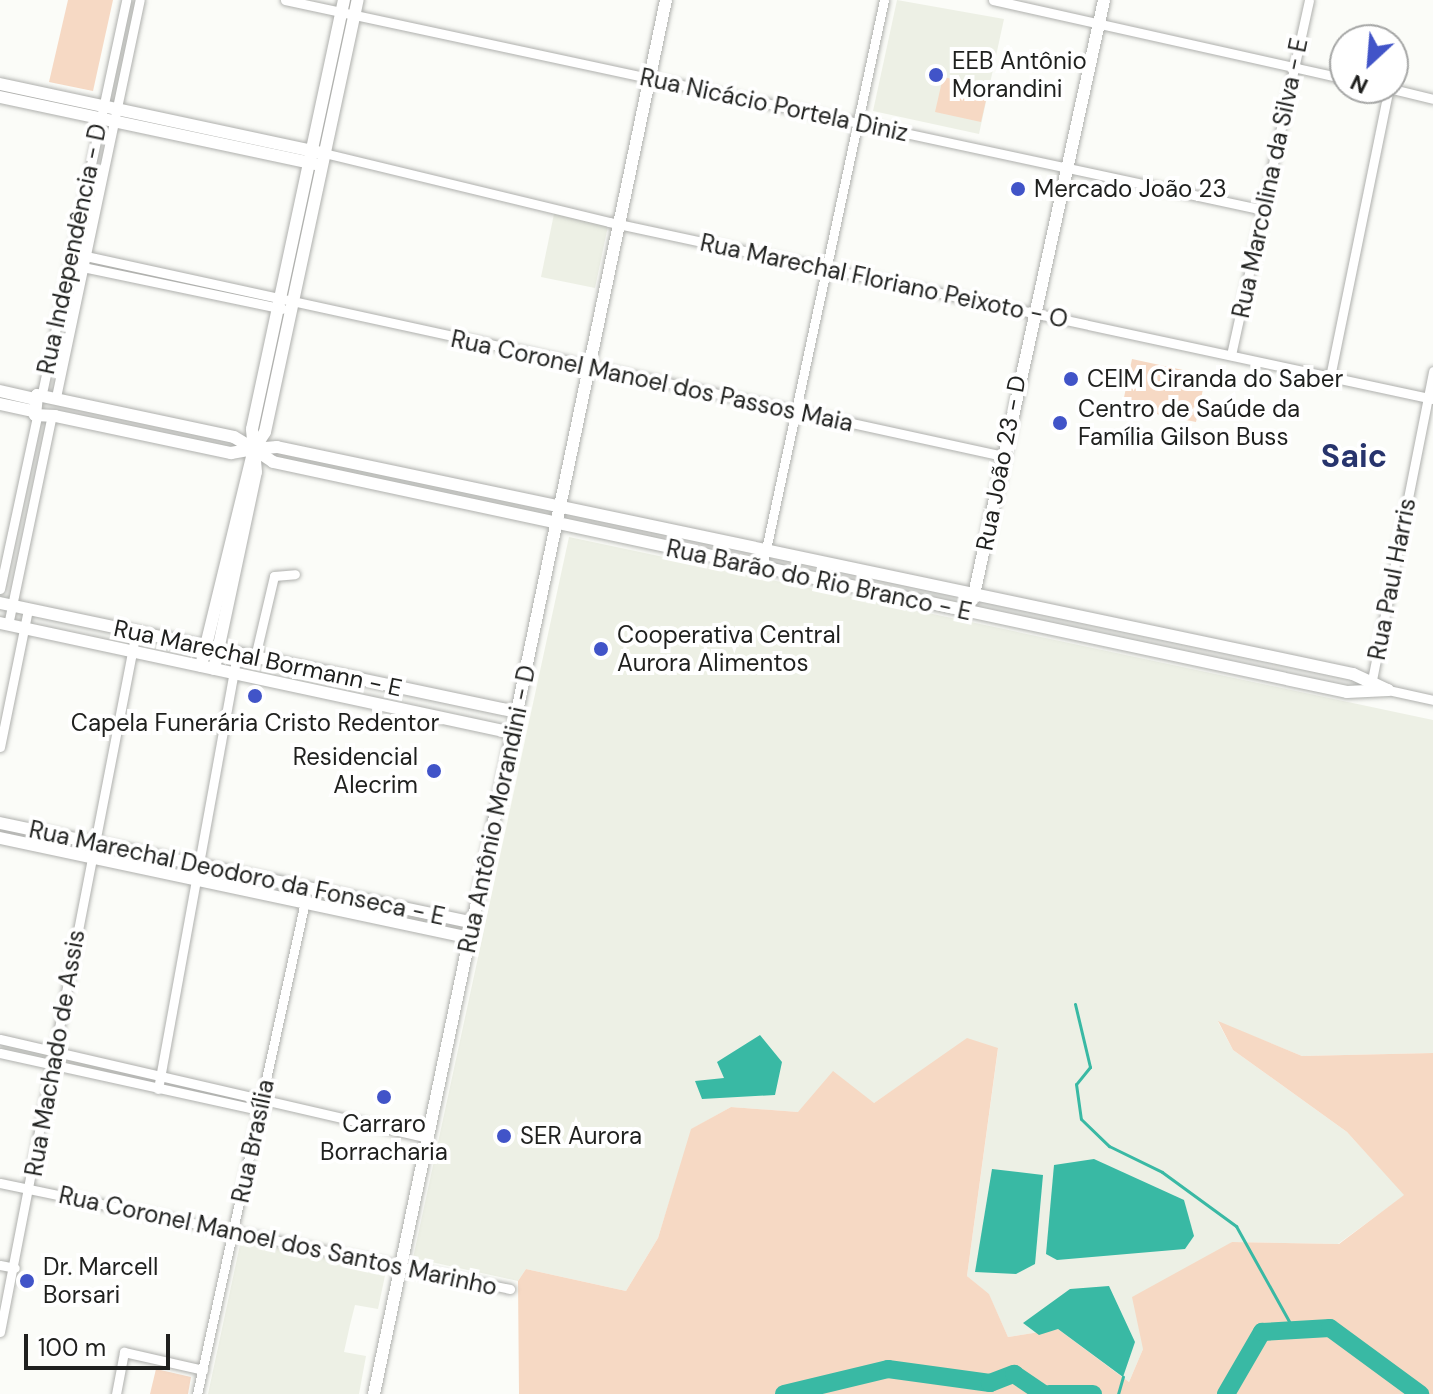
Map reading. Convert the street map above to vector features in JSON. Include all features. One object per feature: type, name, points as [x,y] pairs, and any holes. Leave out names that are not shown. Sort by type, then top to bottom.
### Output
[{"type":"street","points":[[109,114],[126,0]]},
{"type":"street","points":[[109,114],[140,0]]},
{"type":"street","name":"Rua Nicácio Portela Diniz","points":[[285,0],[343,6],[355,15],[1264,210]]},
{"type":"street","points":[[288,305],[290,248],[320,158],[358,0]]},
{"type":"street","name":"Rua Antônio Morandini - D","points":[[374,1394],[666,0]]},
{"type":"street","points":[[762,568],[884,0]]},
{"type":"street","points":[[993,0],[1100,21],[1329,75]]},
{"type":"street","name":"Rua João 23 - D","points":[[969,612],[1063,166],[1104,0]]},
{"type":"street","name":"Rua Marcolina da Silva - E","points":[[1231,355],[1309,0]]},
{"type":"street","points":[[208,668],[272,365],[304,251],[343,6]]},
{"type":"street","name":"Rua Marechal Floriano Peixoto - O","points":[[0,84],[109,114]]},
{"type":"street","points":[[1409,93],[1433,99]]},
{"type":"street","name":"Rua Marechal Floriano Peixoto - O","points":[[0,97],[109,114],[320,158],[1430,398]]},
{"type":"street","points":[[1330,377],[1385,104]]},
{"type":"street","name":"Rua Independência - D","points":[[0,589],[36,405],[82,206],[109,114]]},
{"type":"street","name":"Rua Independência - D","points":[[57,399],[95,209],[109,114]]},
{"type":"street","points":[[82,206],[95,209]]},
{"type":"street","points":[[290,248],[304,251]]},
{"type":"street","name":"Rua Coronel Manoel dos Passos Maia","points":[[72,253],[179,282]]},
{"type":"street","name":"Rua Coronel Manoel dos Passos Maia","points":[[69,264],[179,282],[1003,456]]},
{"type":"street","points":[[54,337],[68,340]]},
{"type":"street","name":"Rua Paul Harris","points":[[1370,687],[1433,371]]},
{"type":"street","points":[[0,391],[36,405]]},
{"type":"street","points":[[4,624],[6,604],[32,511],[57,399]]},
{"type":"street","name":"Rua Barão do Rio Branco - E","points":[[36,405],[57,399],[234,437],[273,462],[969,612],[1433,700]]},
{"type":"street","points":[[0,404],[36,405]]},
{"type":"street","name":"Rua Barão do Rio Branco - E","points":[[36,405],[53,417],[231,453],[277,447],[768,549],[1370,687]]},
{"type":"street","points":[[140,434],[143,418]]},
{"type":"street","points":[[413,492],[417,476]]},
{"type":"street","points":[[17,509],[32,511]]},
{"type":"street","points":[[654,545],[659,527]]},
{"type":"street","points":[[847,586],[853,568]]},
{"type":"street","points":[[255,657],[274,576],[295,574]]},
{"type":"street","name":"Rua Marechal Bormann - E","points":[[6,604],[517,712]]},
{"type":"street","points":[[0,747],[28,609]]},
{"type":"street","name":"Rua Marechal Bormann - E","points":[[4,624],[513,733]]},
{"type":"street","name":"Rua Machado de Assis","points":[[0,1332],[32,1190],[55,1065],[52,1051],[136,632]]},
{"type":"street","points":[[158,1089],[237,653]]},
{"type":"street","points":[[342,697],[347,677]]},
{"type":"street","name":"Rua Marechal Deodoro da Fonseca - E","points":[[0,823],[473,923]]},
{"type":"street","name":"Rua Marechal Deodoro da Fonseca - E","points":[[0,838],[470,938]]},
{"type":"street","name":"Rua Brasília","points":[[197,1394],[308,888]]},
{"type":"street","points":[[0,1039],[262,1099],[273,1106],[428,1138]]},
{"type":"street","points":[[0,1053],[259,1112],[273,1106]]},
{"type":"street","name":"Rua Coronel Manoel dos Santos Marinho","points":[[0,1183],[510,1289]]},
{"type":"street","points":[[0,1265],[15,1268]]},
{"type":"street","points":[[0,1281],[11,1283]]},
{"type":"street","points":[[116,1394],[124,1352],[203,1370]]},
{"type":"shaded area","points":[[68,0],[113,0],[93,91],[49,82]]},
{"type":"shaded area","name":"EEB Antônio Morandini","points":[[897,0],[1004,19],[979,134],[873,111]]},
{"type":"shaded area","points":[[943,77],[989,87],[981,122],[935,112]]},
{"type":"shaded area","points":[[554,214],[608,226],[595,288],[541,277]]},
{"type":"shaded area","points":[[1132,359],[1206,375],[1196,422],[1122,407]]},
{"type":"shaded area","points":[[569,537],[1433,720],[1433,1053],[1302,1056],[1218,1022],[1233,1050],[1347,1132],[1405,1195],[1338,1244],[1232,1242],[1143,1349],[1129,1382],[1058,1329],[1008,1337],[989,1295],[967,1276],[998,1049],[968,1039],[874,1103],[798,1112],[731,1107],[692,1129],[658,1238],[626,1291],[526,1269],[518,1281],[413,1258]]},
{"type":"shaded area","points":[[1218,1021],[1302,1056],[1433,1053],[1433,1394],[519,1394],[518,1281],[526,1269],[626,1291],[658,1238],[691,1129],[731,1107],[798,1112],[833,1071],[874,1103],[967,1038],[998,1048],[967,1276],[989,1294],[1008,1337],[1058,1329],[1129,1382],[1143,1349],[1132,1297],[1232,1242],[1339,1244],[1404,1195],[1347,1132],[1233,1050]]},
{"type":"shaded area","points":[[760,1035],[782,1062],[775,1095],[702,1099],[695,1081],[724,1078],[717,1062]]},
{"type":"shaded area","points":[[1094,1159],[1184,1200],[1194,1236],[1185,1249],[1057,1260],[1046,1254],[1054,1165]]},
{"type":"shaded area","points":[[992,1169],[1043,1175],[1035,1264],[1016,1274],[975,1272]]},
{"type":"shaded area","points":[[241,1240],[386,1271],[378,1309],[355,1305],[344,1352],[366,1356],[359,1394],[208,1394]]},
{"type":"shaded area","points":[[1109,1286],[1135,1342],[1123,1377],[1058,1329],[1039,1335],[1023,1323],[1070,1289]]},
{"type":"shaded area","points":[[156,1369],[191,1377],[188,1394],[150,1394]]},
{"type":"waterway","points":[[1075,1004],[1090,1067],[1076,1084],[1081,1119],[1109,1146],[1162,1172],[1236,1226],[1294,1330]]},
{"type":"waterway","points":[[1226,1394],[1262,1332],[1330,1328],[1420,1394]]},
{"type":"waterway","points":[[784,1394],[888,1369],[990,1383],[1014,1374],[1044,1394]]},
{"type":"waterway","points":[[1118,1394],[1123,1377]]},
{"type":"waterway","points":[[1049,1394],[1093,1394]]},
{"type":"place","name":"EEB Antônio Morandini","points":[[936,75]]},
{"type":"place","name":"Mercado João 23","points":[[1018,189]]},
{"type":"place","name":"CEIM Ciranda do Saber","points":[[1071,379]]},
{"type":"place","name":"Centro de Saúde da Família Gilson Buss","points":[[1060,423]]},
{"type":"place","name":"Cooperativa Central Aurora Alimentos","points":[[601,649]]},
{"type":"place","name":"Capela Funerária Cristo Redentor","points":[[255,696]]},
{"type":"place","name":"Residencial Alecrim","points":[[434,771]]},
{"type":"place","name":"Carraro Borracharia","points":[[384,1097]]},
{"type":"place","name":"SER Aurora","points":[[504,1136]]},
{"type":"place","name":"Dr. Marcell Borsari","points":[[27,1281]]},
{"type":"district","name":"Saic","points":[[1354,456]]}]
